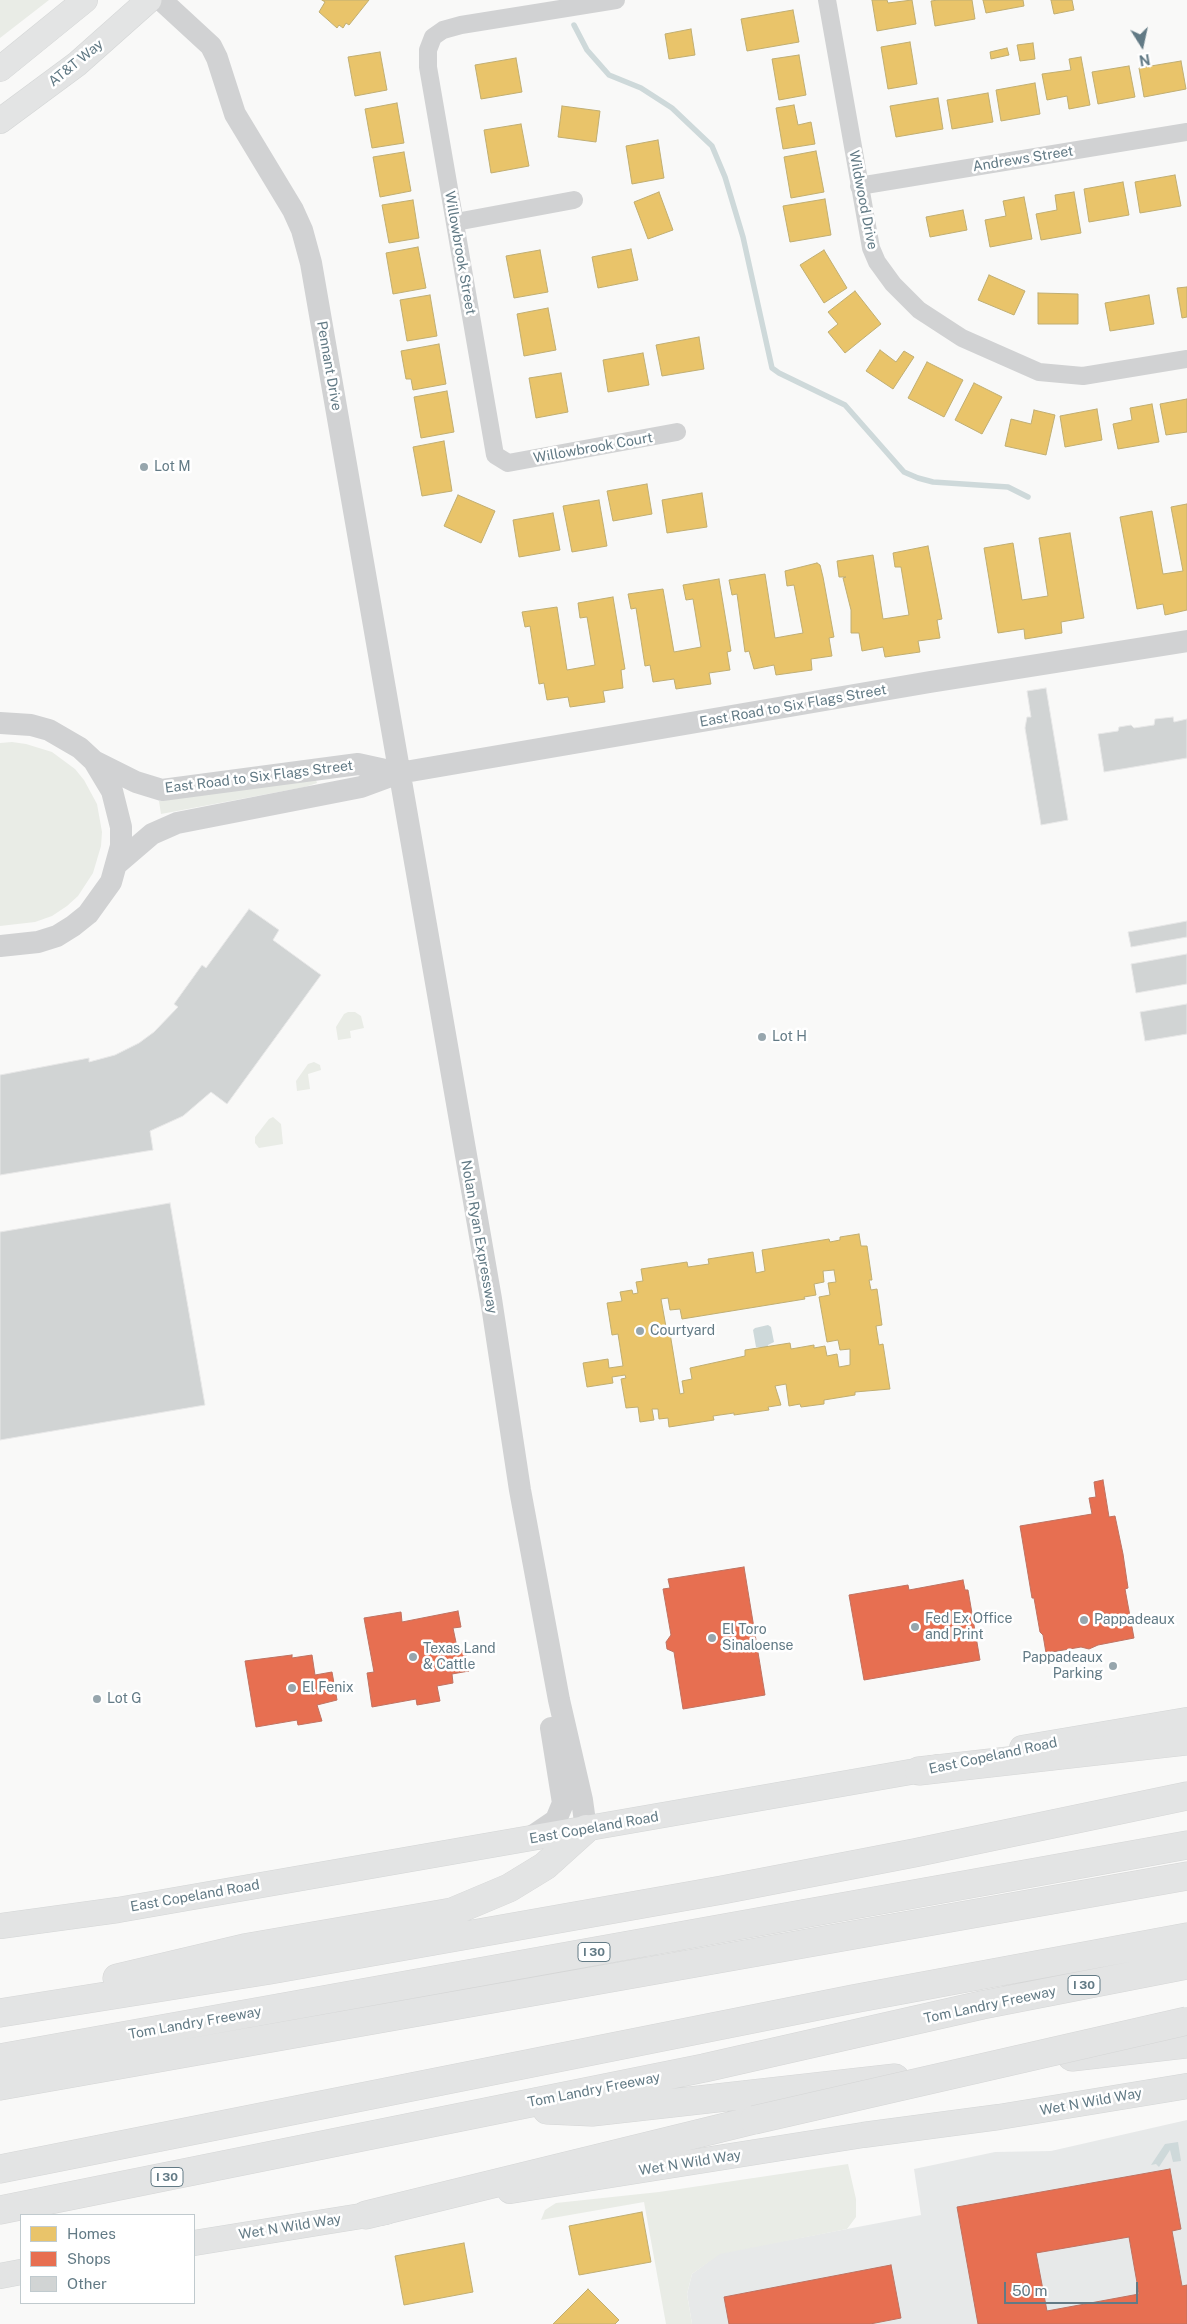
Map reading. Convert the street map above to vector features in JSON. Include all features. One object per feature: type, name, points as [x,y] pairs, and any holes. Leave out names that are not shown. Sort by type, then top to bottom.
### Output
[{"type":"highway","points":[[919,1771],[1187,1741]]},
{"type":"highway","points":[[1,2013],[270,1970],[722,1890],[914,1854],[1187,1796]]},
{"type":"highway","points":[[1,2013],[135,1973],[234,1950],[452,1912],[516,1884],[545,1866],[586,1829]]},
{"type":"highway","name":"Tom Landry Freeway","points":[[0,2058],[1187,1845]]},
{"type":"highway","name":"I 30","points":[[0,2086],[1187,1876]]},
{"type":"highway","points":[[0,2169],[843,2001],[1187,1937]]},
{"type":"highway","name":"Tom Landry Freeway","points":[[0,2210],[704,2068],[982,2005],[1187,1965]]},
{"type":"highway","points":[[982,2005],[1103,1999],[1187,1984]]},
{"type":"highway","points":[[366,2215],[754,2120],[1187,2021]]},
{"type":"highway","points":[[498,2109],[592,2112],[1187,2044]]},
{"type":"main road","points":[[0,69],[85,0]]},
{"type":"main road","name":"AT&T Way","points":[[0,121],[77,64],[149,0]]},
{"type":"main road","name":"East Copeland Road","points":[[0,1926],[118,1910],[586,1829],[919,1771],[1034,1746],[1187,1720]]},
{"type":"main road","name":"Wet N Wild Way","points":[[195,2243],[843,2138],[999,2118],[1187,2086]]},
{"type":"main road","points":[[0,2276],[20,2272]]},
{"type":"street","name":"Pennant Drive","points":[[161,0],[210,46],[217,58],[236,114],[293,210],[302,230],[315,281],[399,773]]},
{"type":"street","name":"Willowbrook Street","points":[[508,463],[495,455],[491,438],[456,222],[428,67],[428,50],[433,37],[443,30],[461,25],[616,0]]},
{"type":"street","name":"Wildwood Drive","points":[[827,0],[871,248],[876,262],[893,284],[919,310],[962,338],[1038,372],[1083,376],[1187,359]]},
{"type":"street","name":"Andrews Street","points":[[859,186],[1187,132]]},
{"type":"street","points":[[456,222],[574,200]]},
{"type":"street","name":"Willowbrook Court","points":[[508,463],[677,432]]},
{"type":"street","name":"East Road to Six Flags Street","points":[[117,864],[152,834],[177,823],[361,787],[399,773],[921,684],[1187,641]]},
{"type":"street","points":[[0,724],[31,725],[48,730],[65,737],[94,761],[112,790],[118,808],[121,846],[117,864],[101,899],[74,926],[38,942],[0,946]]},
{"type":"street","name":"East Road to Six Flags Street","points":[[94,761],[136,782],[162,790],[358,764],[399,773]]},
{"type":"street","name":"Nolan Ryan Expressway","points":[[399,773],[491,1299],[520,1490],[559,1700],[582,1800],[586,1829]]},
{"type":"street","name":"Nolan Ryan Expressway","points":[[527,1839],[556,1820],[563,1803],[551,1729],[559,1700]]},
{"type":"shaded area","points":[[0,0],[49,0],[0,38]]},
{"type":"shaded area","points":[[12,742],[52,752],[75,769],[84,780],[97,804],[102,832],[101,846],[93,873],[78,896],[52,916],[35,922],[0,926],[0,743]]},
{"type":"shaded area","points":[[316,780],[317,783],[305,787],[161,814],[159,801]]},
{"type":"shaded area","points":[[355,1012],[361,1016],[364,1028],[350,1031],[351,1038],[338,1040],[336,1027],[344,1014]]},
{"type":"shaded area","points":[[314,1062],[320,1065],[321,1070],[308,1074],[310,1089],[297,1091],[296,1081],[308,1064]]},
{"type":"shaded area","points":[[273,1117],[281,1124],[283,1144],[259,1148],[255,1143],[255,1137],[269,1119]]},
{"type":"shaded area","points":[[768,1325],[771,1327],[774,1342],[768,1345],[768,1348],[761,1349],[756,1347],[753,1330]]},
{"type":"shaded area","points":[[1187,2120],[1187,2324],[692,2324],[687,2294],[692,2274],[720,2253],[921,2215],[914,2169],[995,2152],[1051,2151]]},
{"type":"shaded area","points":[[1178,2142],[1181,2161],[1173,2162],[1170,2150],[1159,2167],[1156,2164],[1151,2165],[1165,2144]]},
{"type":"shaded area","points":[[848,2164],[856,2199],[856,2217],[847,2229],[720,2254],[692,2274],[687,2294],[692,2324],[666,2324],[644,2202],[541,2220],[545,2210],[556,2203],[659,2192]]},
{"type":"building: Homes","points":[[322,0],[369,0],[349,25],[346,23],[343,28],[339,25],[337,28],[319,12],[325,2]]},
{"type":"building: Homes","points":[[872,0],[887,0],[888,3],[912,0],[916,24],[877,31]]},
{"type":"building: Homes","points":[[972,0],[975,19],[935,26],[931,1]]},
{"type":"building: Homes","points":[[983,0],[1023,0],[1024,6],[986,13]]},
{"type":"building: Homes","points":[[1051,0],[1072,0],[1074,10],[1054,14]]},
{"type":"building: Homes","points":[[793,10],[799,42],[747,51],[741,19]]},
{"type":"building: Homes","points":[[691,29],[695,55],[669,59],[665,34]]},
{"type":"building: Homes","points":[[910,42],[917,84],[888,89],[881,47]]},
{"type":"building: Homes","points":[[1033,43],[1035,59],[1020,61],[1017,45]]},
{"type":"building: Homes","points":[[1007,48],[1009,55],[991,59],[990,52]]},
{"type":"building: Homes","points":[[380,52],[387,90],[355,96],[348,57]]},
{"type":"building: Homes","points":[[799,55],[806,95],[779,100],[772,59]]},
{"type":"building: Homes","points":[[1081,57],[1090,105],[1069,109],[1067,96],[1047,100],[1042,74],[1071,70],[1069,59]]},
{"type":"building: Homes","points":[[516,58],[522,92],[481,99],[475,65]]},
{"type":"building: Homes","points":[[1181,61],[1186,89],[1144,97],[1139,68]]},
{"type":"building: Homes","points":[[1129,66],[1135,97],[1098,104],[1092,72]]},
{"type":"building: Homes","points":[[1035,83],[1040,114],[1001,121],[996,90]]},
{"type":"building: Homes","points":[[988,93],[993,122],[952,129],[947,100]]},
{"type":"building: Homes","points":[[938,98],[943,129],[896,137],[890,106]]},
{"type":"building: Homes","points":[[397,103],[404,143],[372,148],[365,109]]},
{"type":"building: Homes","points":[[794,105],[798,125],[811,122],[815,144],[783,149],[776,108]]},
{"type":"building: Homes","points":[[562,106],[600,111],[596,142],[558,137]]},
{"type":"building: Homes","points":[[521,124],[529,166],[491,173],[484,130]]},
{"type":"building: Homes","points":[[658,140],[664,178],[632,184],[626,146]]},
{"type":"building: Homes","points":[[816,151],[824,192],[791,198],[784,157]]},
{"type":"building: Homes","points":[[404,152],[411,191],[380,197],[373,157]]},
{"type":"building: Homes","points":[[1175,175],[1181,206],[1140,213],[1135,182]]},
{"type":"building: Homes","points":[[1123,182],[1129,215],[1089,222],[1084,189]]},
{"type":"building: Homes","points":[[659,192],[673,230],[648,239],[634,202]]},
{"type":"building: Homes","points":[[1074,192],[1081,233],[1041,240],[1036,214],[1057,210],[1055,195]]},
{"type":"building: Homes","points":[[1024,197],[1032,239],[990,247],[985,220],[1006,216],[1003,201]]},
{"type":"building: Homes","points":[[825,199],[831,235],[790,242],[783,206]]},
{"type":"building: Homes","points":[[413,200],[419,238],[389,243],[382,205]]},
{"type":"building: Homes","points":[[963,210],[967,230],[930,237],[926,217]]},
{"type":"building: Homes","points":[[418,247],[426,288],[393,294],[386,253]]},
{"type":"building: Homes","points":[[631,249],[638,280],[598,288],[592,257]]},
{"type":"building: Homes","points":[[540,250],[548,292],[514,298],[506,256]]},
{"type":"building: Homes","points":[[824,250],[847,288],[824,303],[800,265]]},
{"type":"building: Homes","points":[[989,275],[1025,291],[1014,315],[978,300]]},
{"type":"building: Homes","points":[[1187,287],[1187,317],[1182,318],[1177,288]]},
{"type":"building: Homes","points":[[855,291],[881,324],[845,353],[828,332],[838,324],[828,312]]},
{"type":"building: Homes","points":[[1038,293],[1078,294],[1078,324],[1038,324]]},
{"type":"building: Homes","points":[[430,295],[437,336],[407,341],[400,300]]},
{"type":"building: Homes","points":[[1149,295],[1154,324],[1110,331],[1105,303]]},
{"type":"building: Homes","points":[[548,308],[556,350],[524,356],[517,314]]},
{"type":"building: Homes","points":[[699,337],[704,369],[662,376],[656,345]]},
{"type":"building: Homes","points":[[439,344],[446,384],[413,390],[411,379],[406,379],[401,351]]},
{"type":"building: Homes","points":[[880,350],[896,362],[904,351],[914,357],[893,389],[866,371]]},
{"type":"building: Homes","points":[[643,353],[649,385],[608,392],[603,360]]},
{"type":"building: Homes","points":[[927,362],[963,380],[944,417],[908,398]]},
{"type":"building: Homes","points":[[561,373],[568,412],[536,418],[529,378]]},
{"type":"building: Homes","points":[[974,383],[1002,397],[982,434],[955,420]]},
{"type":"building: Homes","points":[[447,391],[454,432],[421,438],[414,397]]},
{"type":"building: Homes","points":[[1187,399],[1187,432],[1166,435],[1160,404]]},
{"type":"building: Homes","points":[[1152,404],[1159,442],[1118,449],[1113,424],[1132,420],[1130,408]]},
{"type":"building: Homes","points":[[1097,409],[1102,440],[1065,447],[1060,416]]},
{"type":"building: Homes","points":[[1034,410],[1055,415],[1046,455],[1005,446],[1011,419],[1031,424]]},
{"type":"building: Homes","points":[[444,441],[452,491],[422,496],[413,447]]},
{"type":"building: Homes","points":[[647,484],[652,514],[613,521],[607,491]]},
{"type":"building: Homes","points":[[702,493],[707,527],[667,533],[662,500]]},
{"type":"building: Homes","points":[[458,495],[495,511],[481,543],[444,526]]},
{"type":"building: Homes","points":[[599,500],[607,546],[572,552],[563,506]]},
{"type":"building: Homes","points":[[1187,504],[1187,610],[1165,615],[1163,604],[1137,609],[1120,517],[1152,511],[1163,574],[1183,571],[1171,507]]},
{"type":"building: Homes","points":[[553,513],[560,550],[519,557],[513,520]]},
{"type":"building: Homes","points":[[1070,533],[1084,618],[1061,622],[1062,633],[1025,639],[1024,629],[998,633],[984,548],[1013,543],[1022,600],[1048,596],[1039,538]]},
{"type":"building: Homes","points":[[928,546],[942,619],[937,620],[940,638],[918,641],[920,652],[885,657],[883,647],[862,651],[859,633],[851,633],[851,610],[843,578],[846,577],[839,577],[837,561],[873,555],[883,619],[909,615],[901,567],[895,567],[893,553]]},
{"type":"building: Homes","points":[[817,563],[820,565],[823,577],[834,637],[829,638],[832,656],[811,659],[812,670],[776,675],[774,665],[754,669],[749,651],[745,652],[737,594],[732,595],[729,580],[765,574],[775,638],[803,633],[794,585],[787,586],[785,571]]},
{"type":"building: Homes","points":[[719,579],[731,651],[727,652],[730,670],[709,673],[711,684],[676,689],[674,679],[653,682],[650,665],[645,666],[636,608],[631,609],[628,594],[663,589],[674,652],[701,647],[693,599],[686,600],[683,585]]},
{"type":"building: Homes","points":[[613,597],[625,669],[621,670],[623,688],[603,691],[605,702],[570,707],[568,697],[547,700],[544,683],[539,684],[530,626],[525,627],[522,612],[557,607],[567,670],[595,665],[587,617],[580,618],[578,603]]},
{"type":"building: Homes","name":"Courtyard","points":[[859,1234],[861,1246],[867,1246],[872,1280],[869,1280],[871,1290],[877,1289],[882,1325],[876,1326],[879,1345],[883,1344],[890,1389],[855,1392],[855,1395],[824,1400],[824,1404],[801,1407],[800,1404],[789,1406],[786,1384],[775,1386],[781,1405],[768,1407],[769,1410],[713,1416],[714,1420],[669,1427],[668,1418],[659,1419],[658,1409],[652,1409],[654,1420],[640,1422],[638,1407],[626,1408],[621,1379],[626,1378],[625,1375],[612,1377],[613,1383],[587,1387],[583,1363],[608,1359],[609,1368],[623,1366],[618,1334],[612,1335],[607,1303],[622,1301],[620,1292],[632,1290],[633,1294],[638,1293],[636,1282],[643,1281],[641,1269],[687,1262],[688,1267],[709,1264],[708,1259],[753,1252],[756,1273],[765,1271],[762,1250],[829,1239],[830,1242],[840,1240],[840,1237]],"holes":[[[834,1270],[836,1282],[828,1283],[830,1295],[819,1297],[827,1342],[838,1340],[840,1350],[850,1349],[850,1365],[839,1367],[837,1354],[827,1356],[825,1346],[814,1348],[814,1345],[791,1349],[790,1343],[745,1350],[745,1356],[690,1368],[692,1379],[682,1381],[684,1393],[680,1394],[669,1327],[666,1327],[661,1299],[668,1298],[670,1310],[680,1309],[682,1319],[805,1299],[804,1297],[816,1295],[814,1284],[824,1282],[823,1271]]]},
{"type":"building: Homes","points":[[642,2212],[651,2262],[579,2275],[569,2226]]},
{"type":"building: Homes","points":[[464,2243],[473,2292],[404,2305],[395,2256]]},
{"type":"building: Homes","points":[[588,2289],[619,2320],[615,2324],[553,2324]]},
{"type":"building: Shops","points":[[1103,1480],[1109,1517],[1115,1516],[1123,1554],[1128,1588],[1125,1589],[1134,1638],[1098,1645],[1089,1649],[1081,1647],[1046,1653],[1034,1598],[1032,1598],[1020,1526],[1092,1514],[1089,1498],[1096,1497],[1094,1482]]},
{"type":"building: Shops","name":"El Toro Sinaloense","points":[[744,1567],[765,1695],[683,1709],[674,1652],[667,1649],[666,1642],[671,1635],[663,1589],[670,1588],[668,1579]]},
{"type":"building: Shops","name":"Fed Ex Office and Print","points":[[963,1580],[965,1590],[968,1590],[980,1660],[864,1680],[849,1595],[908,1585],[909,1590]]},
{"type":"building: Shops","points":[[458,1611],[461,1627],[453,1628],[458,1652],[465,1650],[469,1671],[452,1674],[453,1683],[437,1686],[440,1701],[417,1705],[416,1699],[372,1707],[367,1673],[374,1672],[364,1618],[401,1612],[402,1622]]},
{"type":"building: Shops","points":[[292,1655],[292,1658],[312,1655],[315,1675],[332,1672],[337,1700],[317,1705],[322,1721],[298,1725],[297,1720],[256,1727],[245,1661]]},
{"type":"building: Shops","points":[[1170,2169],[1181,2229],[1172,2231],[1182,2286],[1187,2285],[1187,2324],[978,2324],[957,2207]],"holes":[[[1129,2237],[1139,2294],[1047,2311],[1036,2253]]]},
{"type":"building: Shops","points":[[891,2265],[901,2318],[870,2324],[729,2324],[724,2297]]},
{"type":"building: Other","points":[[1046,688],[1068,820],[1041,825],[1025,728],[1027,717],[1031,717],[1027,691]]},
{"type":"building: Other","points":[[1173,717],[1174,722],[1187,719],[1187,758],[1104,772],[1098,734],[1118,731],[1119,727],[1131,725],[1134,728],[1154,725],[1155,719]]},
{"type":"building: Other","points":[[249,909],[279,930],[273,940],[321,975],[227,1104],[211,1092],[183,1116],[150,1131],[153,1150],[0,1175],[0,1075],[89,1058],[89,1062],[115,1055],[139,1043],[154,1032],[178,1007],[174,1004],[202,965],[206,968]]},
{"type":"building: Other","points":[[1187,921],[1187,937],[1131,947],[1128,932]]},
{"type":"building: Other","points":[[1187,954],[1187,984],[1136,993],[1131,964]]},
{"type":"building: Other","points":[[1187,1004],[1187,1034],[1145,1041],[1140,1012]]},
{"type":"building: Other","points":[[170,1203],[205,1405],[0,1440],[0,1232]]},
{"type":"waterway","points":[[574,25],[587,50],[609,75],[641,88],[672,108],[712,146],[725,177],[743,237],[772,368],[845,405],[904,472],[933,482],[1008,487],[1028,497]]},
{"type":"place","name":"Lot M","points":[[144,467]]},
{"type":"place","name":"Lot H","points":[[762,1037]]},
{"type":"place","name":"Courtyard","points":[[640,1331]]},
{"type":"place","name":"Pappadeaux","points":[[1084,1620]]},
{"type":"place","name":"Fed Ex Office and Print","points":[[915,1627]]},
{"type":"place","name":"El Toro Sinaloense","points":[[712,1638]]},
{"type":"place","name":"Texas Land & Cattle","points":[[413,1657]]},
{"type":"place","name":"Pappadeaux Parking","points":[[1113,1666]]},
{"type":"place","name":"El Fenix","points":[[292,1688]]},
{"type":"place","name":"Lot G","points":[[97,1699]]}]
